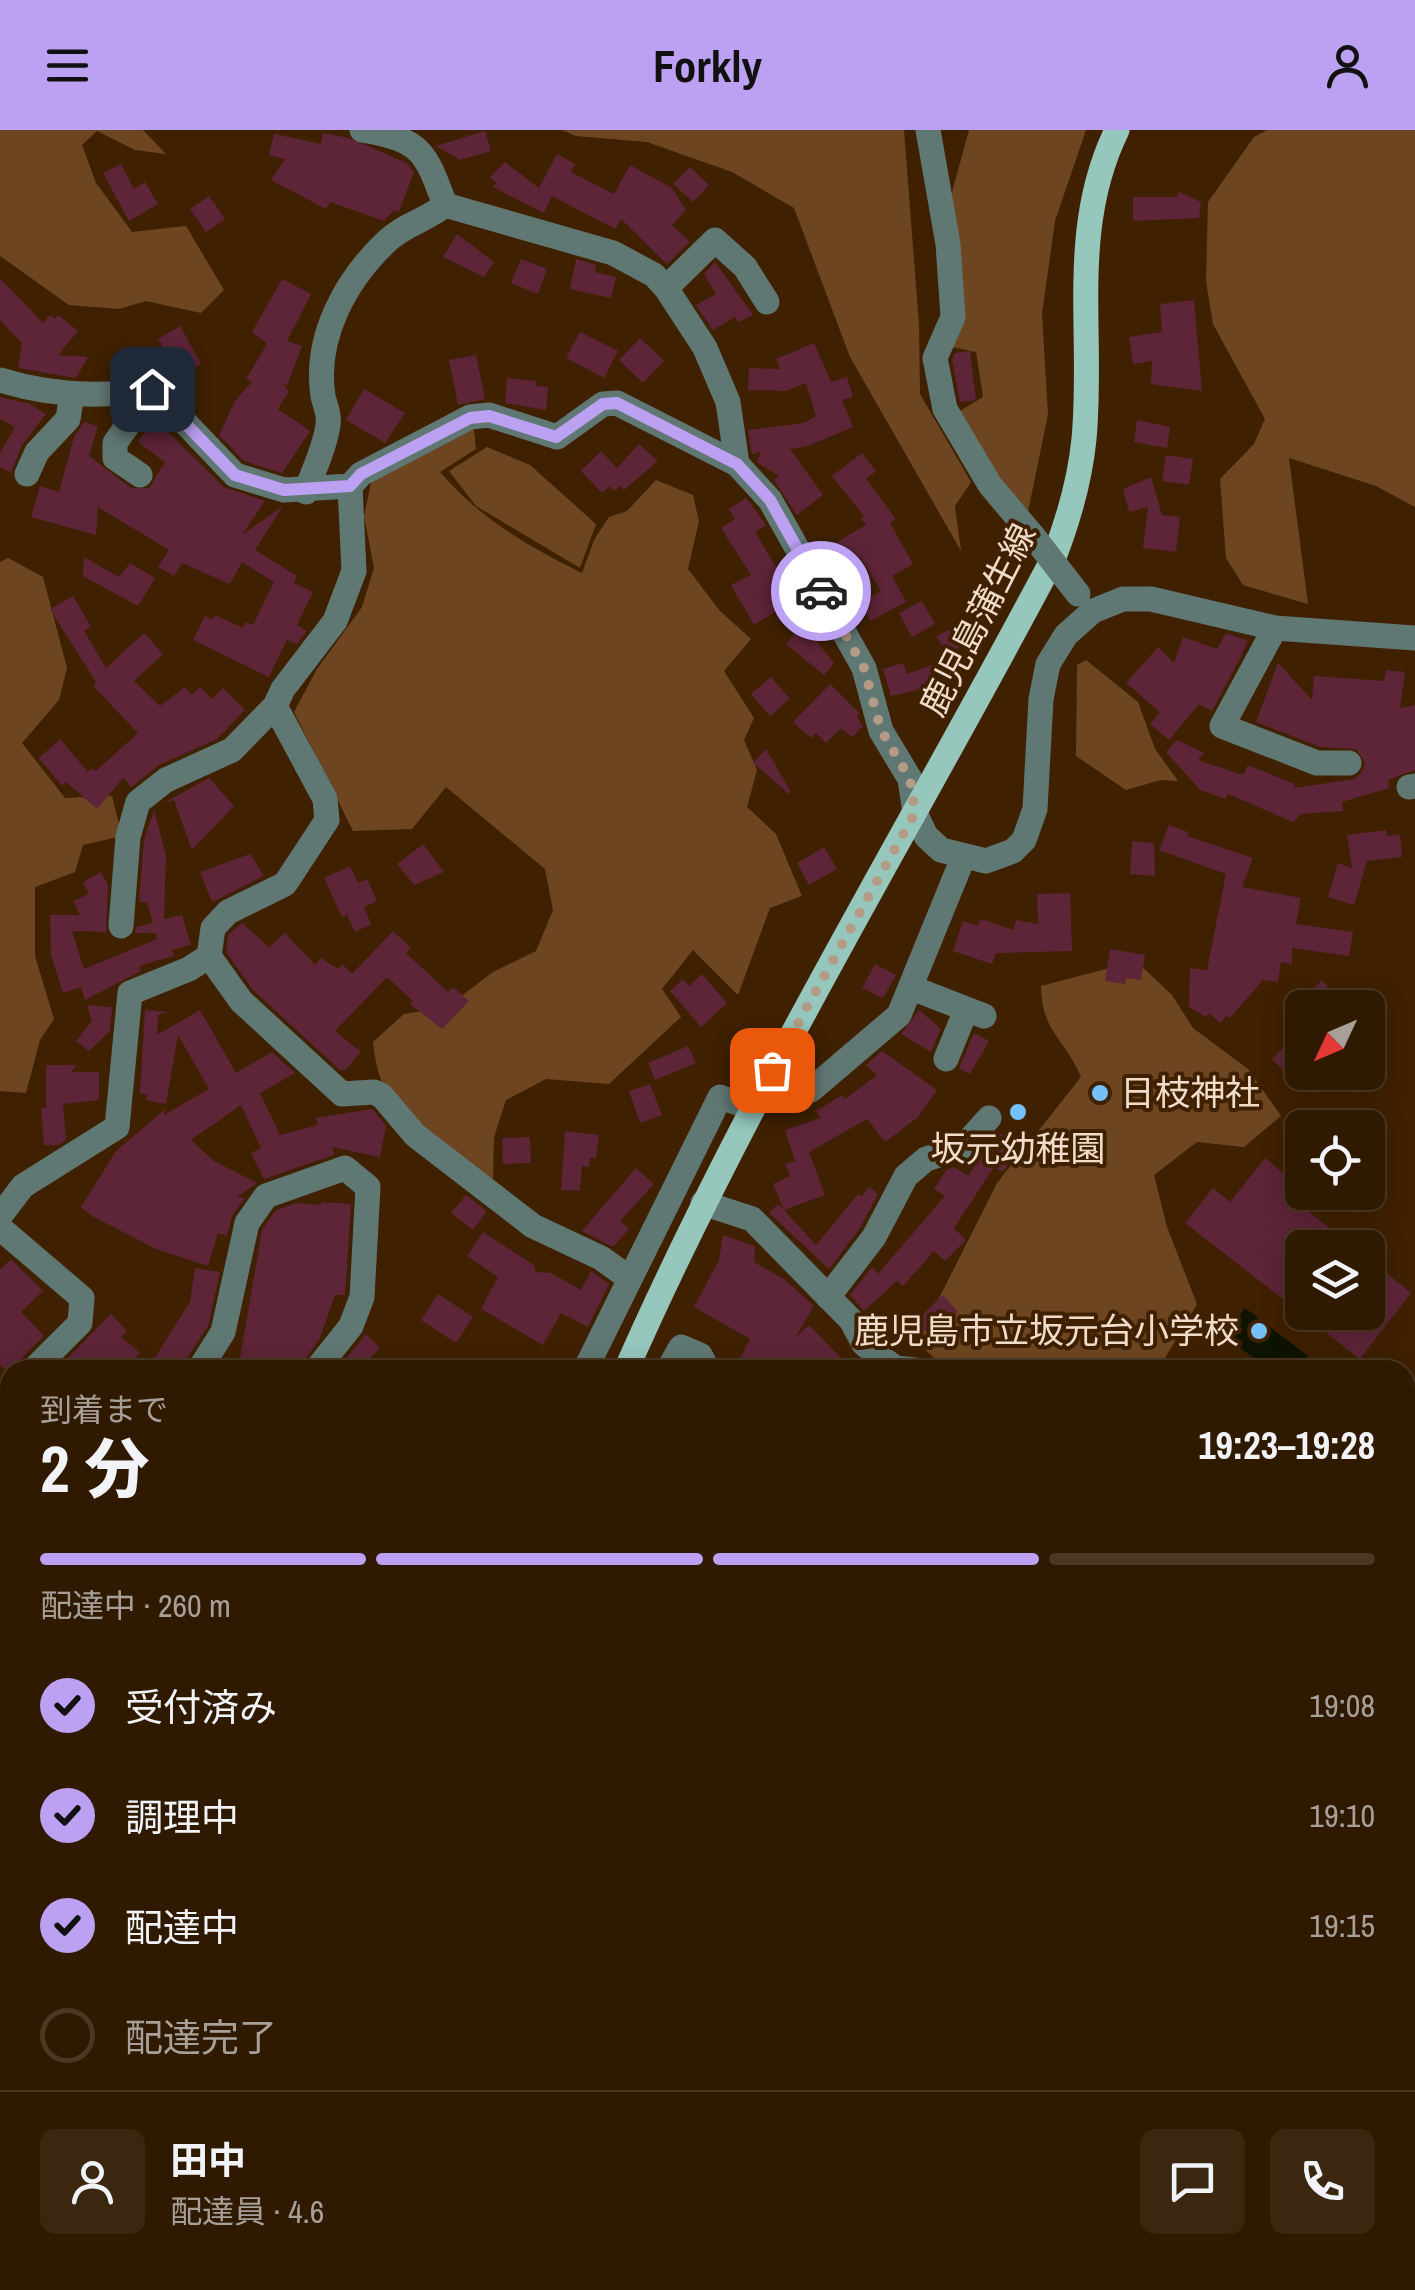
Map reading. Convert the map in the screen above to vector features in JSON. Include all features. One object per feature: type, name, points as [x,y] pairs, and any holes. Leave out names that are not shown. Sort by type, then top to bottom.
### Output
[{"type":"main road","name":"鹿児島蒲生線","points":[[631,1360],[752,1108],[1045,574],[1069,518],[1084,438],[1085,238],[1095,187],[1116,130]]},
{"type":"street","points":[[362,130],[397,136],[426,155],[446,205]]},
{"type":"street","points":[[928,130],[948,244],[953,317],[935,358],[945,410],[990,485],[1086,602]]},
{"type":"street","points":[[306,492],[328,426],[329,408],[323,398],[325,354],[334,314],[346,286],[394,235],[446,205],[613,252],[654,275],[704,348],[728,402],[737,464]]},
{"type":"street","points":[[666,288],[715,240],[745,267],[767,302]]},
{"type":"street","points":[[0,380],[30,390],[108,397],[152,389]]},
{"type":"street","points":[[152,389],[235,475],[306,492],[350,486],[361,474],[470,418],[489,416],[556,437],[603,404],[632,410],[709,453],[737,464],[770,500],[864,668],[881,730],[910,779],[915,813],[926,836],[941,850],[963,858],[1000,858],[1024,840],[1032,826],[1048,664],[1086,602]]},
{"type":"street","points":[[140,476],[116,458],[115,443],[152,389]]},
{"type":"street","points":[[27,474],[37,452],[68,419],[72,394]]},
{"type":"street","points":[[122,926],[128,837],[138,802],[166,780],[232,750],[275,706],[348,595],[355,541],[350,486]]},
{"type":"street","points":[[1086,602],[1151,599],[1275,628],[1415,638]]},
{"type":"street","points":[[1275,628],[1222,726],[1318,762],[1348,763]]},
{"type":"street","points":[[275,706],[325,800],[328,820],[285,884],[228,912],[213,928],[209,956],[241,1001],[342,1094],[374,1092],[382,1096],[415,1135],[518,1214],[630,1278]]},
{"type":"street","points":[[772,1070],[812,1090],[899,1015],[963,858]]},
{"type":"street","points":[[0,1216],[23,1186],[117,1127],[130,993],[188,970],[209,956]]},
{"type":"street","points":[[912,988],[975,1013],[946,1059]]},
{"type":"street","points":[[590,1360],[720,1097],[752,1108]]},
{"type":"street","points":[[828,1297],[874,1236],[906,1176],[926,1160],[962,1148],[988,1118]]},
{"type":"street","points":[[205,1360],[223,1332],[247,1223],[266,1196],[345,1168],[368,1187],[362,1297],[351,1326],[324,1360]]},
{"type":"street","points":[[703,1203],[752,1219],[851,1320],[864,1344],[884,1360]]},
{"type":"street","points":[[0,1228],[82,1298],[80,1323],[42,1360]]},
{"type":"street","points":[[674,1360],[681,1347],[703,1360]]},
{"type":"shaded area","points":[[0,130],[143,130],[166,154],[135,150],[97,131],[82,145],[96,183],[132,232],[186,226],[224,290],[201,313],[146,301],[119,309],[69,305],[0,256]]},
{"type":"shaded area","points":[[562,130],[904,130],[919,325],[920,394],[971,482],[955,506],[961,551],[850,357],[794,208],[732,172],[647,142],[576,136]]},
{"type":"shaded area","points":[[969,130],[1086,130],[1055,221],[1042,314],[1048,414],[1028,512],[993,476],[955,414],[983,397],[976,352],[946,346],[959,318],[952,192]]},
{"type":"shaded area","points":[[1267,130],[1415,130],[1415,507],[1376,486],[1289,458],[1308,604],[1243,585],[1226,558],[1220,479],[1254,444],[1265,419],[1213,324],[1206,281],[1208,202],[1254,137]]},
{"type":"shaded area","points":[[473,421],[476,449],[440,472],[506,530],[582,573],[594,540],[609,517],[627,511],[656,480],[693,495],[699,521],[688,569],[720,611],[751,639],[724,671],[754,718],[744,740],[757,770],[747,807],[776,834],[802,896],[770,908],[738,995],[693,950],[662,989],[681,1017],[609,1084],[546,1079],[506,1100],[494,1137],[493,1179],[412,1127],[386,1093],[373,1042],[404,1014],[447,1007],[493,972],[536,951],[553,910],[545,869],[446,787],[412,829],[353,831],[294,712],[317,669],[362,607],[374,568],[364,516],[372,478]]},
{"type":"shaded area","points":[[487,447],[530,465],[596,524],[580,568],[476,506],[449,471]]},
{"type":"shaded area","points":[[8,558],[43,577],[67,668],[59,700],[22,743],[65,798],[112,796],[122,836],[83,845],[75,872],[35,887],[35,956],[54,1019],[40,1040],[26,1093],[0,1091],[0,562]]},
{"type":"shaded area","points":[[1086,660],[1138,702],[1155,749],[1178,781],[1161,780],[1126,790],[1076,756],[1077,665]]},
{"type":"shaded area","points":[[1136,961],[1172,995],[1193,1028],[1248,1069],[1281,1116],[1244,1147],[1197,1142],[1154,1175],[1167,1227],[1197,1304],[1164,1360],[936,1360],[917,1342],[997,1183],[1081,1077],[1045,1014],[1041,986]]},
{"type":"shaded area","points":[[1245,1308],[1308,1356],[1305,1360],[1256,1360],[1224,1336]]},
{"type":"building","points":[[485,131],[491,151],[460,160],[436,146]]},
{"type":"building","points":[[323,133],[349,138],[407,163],[414,172],[399,212],[394,210],[384,221],[330,202],[326,209],[271,180],[285,159],[269,155],[274,134],[321,144]]},
{"type":"building","points":[[557,154],[575,164],[571,172],[614,194],[630,165],[672,188],[686,210],[672,225],[690,242],[667,264],[621,219],[615,229],[552,196],[544,213],[493,187],[497,183],[490,177],[505,162],[539,188]]},
{"type":"building","points":[[121,164],[134,189],[145,182],[158,204],[129,221],[103,173]]},
{"type":"building","points":[[690,167],[709,185],[693,202],[673,184]]},
{"type":"building","points":[[1179,192],[1201,202],[1199,218],[1133,221],[1133,197],[1177,197]]},
{"type":"building","points":[[209,196],[225,219],[206,232],[190,209]]},
{"type":"building","points":[[457,234],[494,262],[484,277],[443,257]]},
{"type":"building","points":[[521,259],[547,269],[538,294],[511,283]]},
{"type":"building","points":[[576,259],[596,265],[595,272],[616,277],[611,298],[570,289]]},
{"type":"building","points":[[715,262],[753,315],[738,322],[735,317],[713,330],[696,305],[716,294],[704,274]]},
{"type":"building","points":[[0,278],[43,323],[50,315],[55,319],[58,315],[78,331],[58,355],[88,357],[76,378],[18,368],[22,343],[0,320]]},
{"type":"building","points":[[282,279],[311,294],[287,341],[302,346],[287,386],[282,383],[289,391],[278,409],[310,431],[282,473],[244,461],[219,435],[235,401],[252,382],[246,379],[267,344],[252,332]]},
{"type":"building","points":[[1194,300],[1202,391],[1151,384],[1152,361],[1133,364],[1129,337],[1162,332],[1160,304]]},
{"type":"building","points":[[180,326],[201,364],[180,376],[158,339]]},
{"type":"building","points":[[580,332],[618,351],[604,378],[566,358]]},
{"type":"building","points":[[640,338],[664,361],[643,383],[619,360]]},
{"type":"building","points":[[814,343],[831,382],[847,377],[853,397],[842,400],[853,427],[808,446],[790,449],[823,495],[797,515],[774,480],[779,476],[757,462],[761,452],[752,454],[748,430],[804,423],[816,416],[806,383],[786,391],[748,390],[749,368],[780,369],[776,359]]},
{"type":"building","points":[[970,351],[976,400],[960,402],[952,360],[955,353]]},
{"type":"building","points":[[476,355],[485,399],[458,405],[449,360]]},
{"type":"building","points":[[507,378],[536,381],[536,386],[548,387],[546,410],[505,403]]},
{"type":"building","points":[[364,389],[405,413],[385,443],[346,420]]},
{"type":"building","points":[[0,397],[30,404],[46,414],[22,445],[11,473],[0,467],[0,453],[15,427],[0,419]]},
{"type":"building","points":[[155,419],[224,487],[265,501],[242,535],[283,506],[255,550],[297,576],[294,583],[313,592],[297,625],[307,631],[297,644],[287,640],[269,677],[193,640],[205,616],[212,620],[215,615],[243,628],[246,622],[253,625],[274,582],[242,562],[230,584],[182,563],[174,576],[158,567],[169,550],[98,507],[96,535],[31,517],[40,486],[59,492],[74,437],[84,422],[98,426],[89,456],[131,488],[149,488],[165,462],[138,442]]},
{"type":"building","points":[[1137,420],[1170,427],[1167,448],[1134,442]]},
{"type":"building","points":[[639,444],[658,461],[624,490],[620,486],[614,491],[609,486],[602,493],[581,471],[601,451],[617,468]]},
{"type":"building","points":[[862,453],[876,471],[866,479],[896,519],[890,523],[913,564],[892,576],[906,602],[870,621],[860,603],[881,591],[860,557],[847,565],[834,544],[866,525],[861,518],[864,516],[832,476]]},
{"type":"building","points":[[1166,455],[1193,459],[1189,485],[1162,481]]},
{"type":"building","points":[[1151,477],[1162,515],[1180,517],[1176,552],[1143,548],[1148,507],[1129,512],[1123,489]]},
{"type":"building","points":[[746,498],[766,525],[755,532],[795,599],[754,625],[731,585],[751,575],[721,528],[735,519],[729,509]]},
{"type":"building","points":[[84,557],[119,577],[130,563],[155,578],[138,606],[83,576]]},
{"type":"building","points":[[73,596],[91,627],[84,631],[106,668],[144,633],[163,654],[134,681],[160,706],[185,687],[192,695],[200,687],[212,699],[223,688],[245,710],[217,739],[159,765],[131,787],[123,778],[97,809],[66,782],[62,786],[39,758],[60,739],[88,772],[92,768],[96,771],[138,733],[93,686],[96,682],[50,609]]},
{"type":"building","points":[[922,601],[935,624],[912,637],[899,613]]},
{"type":"building","points":[[804,622],[823,637],[818,643],[834,663],[824,675],[786,644]]},
{"type":"building","points":[[959,625],[969,643],[946,654],[937,636]]},
{"type":"building","points":[[1226,633],[1248,641],[1212,711],[1199,704],[1169,740],[1150,724],[1160,712],[1126,683],[1158,647],[1174,663],[1183,637],[1217,649]]},
{"type":"building","points":[[942,661],[952,686],[929,695],[926,688],[891,696],[883,669],[903,663],[907,674]]},
{"type":"building","points":[[1278,663],[1312,700],[1314,676],[1384,681],[1386,670],[1405,672],[1400,708],[1415,705],[1415,770],[1388,780],[1389,788],[1342,802],[1343,811],[1301,814],[1293,822],[1228,794],[1226,799],[1200,790],[1166,752],[1177,740],[1204,753],[1198,760],[1243,775],[1248,765],[1295,784],[1294,788],[1355,779],[1362,772],[1365,762],[1356,749],[1320,747],[1256,722]]},
{"type":"building","points":[[771,677],[790,699],[770,716],[751,694]]},
{"type":"building","points":[[830,684],[859,713],[857,717],[863,726],[852,737],[841,728],[826,743],[816,733],[811,738],[793,722]]},
{"type":"building","points":[[766,749],[791,792],[789,794],[753,763]]},
{"type":"building","points":[[209,778],[234,806],[192,850],[174,800],[162,804]]},
{"type":"building","points":[[154,810],[166,856],[164,919],[182,915],[191,945],[172,950],[174,956],[139,966],[141,971],[85,1000],[81,987],[63,993],[51,955],[50,915],[80,915],[73,901],[89,894],[83,882],[101,872],[108,885],[106,932],[72,931],[84,969],[157,939],[156,933],[135,933],[137,927],[153,923],[147,902],[139,902],[144,840]]},
{"type":"building","points":[[1169,825],[1188,832],[1187,836],[1253,858],[1242,887],[1301,898],[1296,924],[1353,932],[1349,956],[1292,948],[1292,964],[1281,962],[1278,982],[1263,980],[1230,1018],[1227,1015],[1220,1023],[1209,1013],[1206,1017],[1189,1007],[1190,968],[1207,970],[1226,874],[1159,850]]},
{"type":"building","points":[[1386,830],[1387,836],[1400,834],[1402,857],[1367,861],[1354,905],[1328,897],[1338,863],[1352,868],[1347,835]]},
{"type":"building","points":[[1132,841],[1154,843],[1155,876],[1130,874]]},
{"type":"building","points":[[423,844],[444,872],[414,885],[397,864]]},
{"type":"building","points":[[824,847],[837,869],[809,885],[797,863]]},
{"type":"building","points":[[250,854],[264,876],[212,902],[200,872]]},
{"type":"building","points":[[350,866],[358,883],[367,879],[377,901],[364,907],[371,924],[355,932],[347,915],[342,917],[324,878]]},
{"type":"building","points":[[1070,893],[1072,951],[996,953],[992,964],[953,951],[963,921],[978,926],[980,919],[1014,930],[1016,920],[1038,924],[1037,894]]},
{"type":"building","points":[[242,923],[269,947],[285,933],[315,965],[321,958],[338,969],[342,964],[352,974],[393,931],[411,948],[406,953],[448,992],[453,987],[469,1001],[442,1029],[410,1004],[413,1001],[387,977],[335,1031],[361,1052],[345,1070],[340,1070],[253,990],[226,952],[228,935]]},
{"type":"building","points":[[1110,949],[1145,955],[1141,980],[1126,978],[1125,984],[1105,981]]},
{"type":"building","points":[[875,964],[896,975],[883,998],[862,988]]},
{"type":"building","points":[[702,974],[727,1003],[701,1027],[670,991],[683,979],[689,986]]},
{"type":"building","points":[[1322,980],[1330,990],[1312,990]]},
{"type":"building","points":[[87,1005],[112,1007],[110,1031],[89,1051],[76,1041],[92,1021]]},
{"type":"building","points":[[145,1010],[168,1012],[158,1015],[157,1035],[200,1010],[236,1073],[272,1052],[295,1073],[260,1093],[280,1135],[318,1125],[316,1118],[372,1109],[386,1126],[380,1157],[332,1147],[334,1155],[264,1179],[251,1153],[261,1148],[241,1105],[191,1140],[214,1161],[257,1183],[237,1197],[245,1198],[233,1214],[227,1236],[218,1233],[208,1266],[156,1249],[92,1216],[81,1207],[116,1151],[165,1109],[164,1115],[209,1089],[178,1035],[166,1104],[146,1100],[147,1095],[140,1093]]},
{"type":"building","points":[[919,1010],[941,1029],[931,1052],[901,1034]]},
{"type":"building","points":[[974,1033],[989,1041],[970,1074],[959,1068]]},
{"type":"building","points":[[688,1046],[696,1063],[655,1080],[648,1063]]},
{"type":"building","points":[[1285,1046],[1285,1072],[1272,1059]]},
{"type":"building","points":[[882,1051],[937,1090],[918,1117],[885,1142],[867,1119],[809,1152],[825,1195],[784,1210],[773,1184],[790,1176],[785,1164],[795,1161],[785,1130],[821,1118],[816,1111],[842,1095],[845,1099],[877,1075],[866,1065]]},
{"type":"building","points":[[46,1065],[77,1065],[71,1072],[99,1072],[99,1100],[63,1104],[66,1140],[58,1145],[44,1145],[41,1108],[46,1108]]},
{"type":"building","points":[[650,1084],[662,1115],[640,1123],[629,1091]]},
{"type":"building","points":[[565,1131],[599,1135],[596,1158],[590,1158],[589,1167],[582,1166],[580,1191],[561,1190]]},
{"type":"building","points":[[998,1132],[1019,1144],[1003,1172],[994,1167],[954,1228],[966,1240],[945,1261],[934,1251],[903,1286],[897,1281],[864,1311],[850,1295],[872,1267],[878,1274],[945,1196],[934,1189],[946,1170],[954,1167],[968,1176]]},
{"type":"building","points":[[530,1137],[531,1163],[503,1164],[502,1138]]},
{"type":"building","points":[[1265,1158],[1285,1175],[1285,1210],[1307,1210],[1332,1230],[1285,1230],[1285,1301],[1185,1223],[1213,1188],[1230,1202]]},
{"type":"building","points":[[636,1168],[654,1184],[620,1221],[629,1229],[613,1247],[582,1231]]},
{"type":"building","points":[[869,1187],[878,1194],[860,1228],[829,1269],[769,1213],[778,1204],[816,1245],[858,1194],[862,1197]]},
{"type":"building","points":[[466,1195],[487,1211],[473,1230],[451,1213]]},
{"type":"building","points":[[296,1203],[351,1204],[345,1295],[335,1295],[320,1338],[305,1360],[240,1360],[262,1230],[276,1210]]},
{"type":"building","points":[[483,1232],[535,1266],[535,1272],[551,1273],[581,1290],[591,1271],[609,1284],[588,1327],[561,1313],[543,1345],[481,1309],[498,1277],[467,1256]]},
{"type":"building","points":[[723,1235],[755,1246],[754,1262],[784,1279],[814,1306],[795,1338],[809,1325],[843,1360],[739,1360],[750,1339],[694,1307],[719,1260]]},
{"type":"building","points":[[11,1259],[43,1291],[21,1312],[44,1336],[21,1360],[0,1360],[0,1270]]},
{"type":"building","points":[[195,1268],[220,1272],[208,1326],[186,1360],[153,1360],[190,1302]]},
{"type":"building","points":[[1385,1272],[1411,1293],[1385,1327]]},
{"type":"building","points":[[438,1294],[473,1317],[456,1343],[421,1320]]},
{"type":"building","points":[[943,1295],[958,1312],[934,1334],[928,1334],[916,1321]]},
{"type":"building","points":[[111,1314],[127,1331],[121,1337],[140,1353],[134,1360],[66,1360]]},
{"type":"building","points":[[1323,1330],[1382,1330],[1360,1359]]},
{"type":"building","points":[[366,1334],[380,1348],[368,1360],[345,1360]]},
{"type":"way so far","points":[[772,1070],[915,813],[910,779],[881,730],[864,668],[821,591]]},
{"type":"place","name":"日枝神社","points":[[1100,1093]]},
{"type":"place","name":"坂元幼稚園","points":[[1018,1112]]},
{"type":"place","name":"鹿児島市立坂元台小学校","points":[[1259,1331]]},
{"type":"route","points":[[152,389],[164,396],[208,452],[235,475],[284,490],[306,492],[350,486],[361,474],[470,418],[489,416],[556,437],[566,434],[603,404],[617,403],[737,464],[770,500],[821,591]]}]
